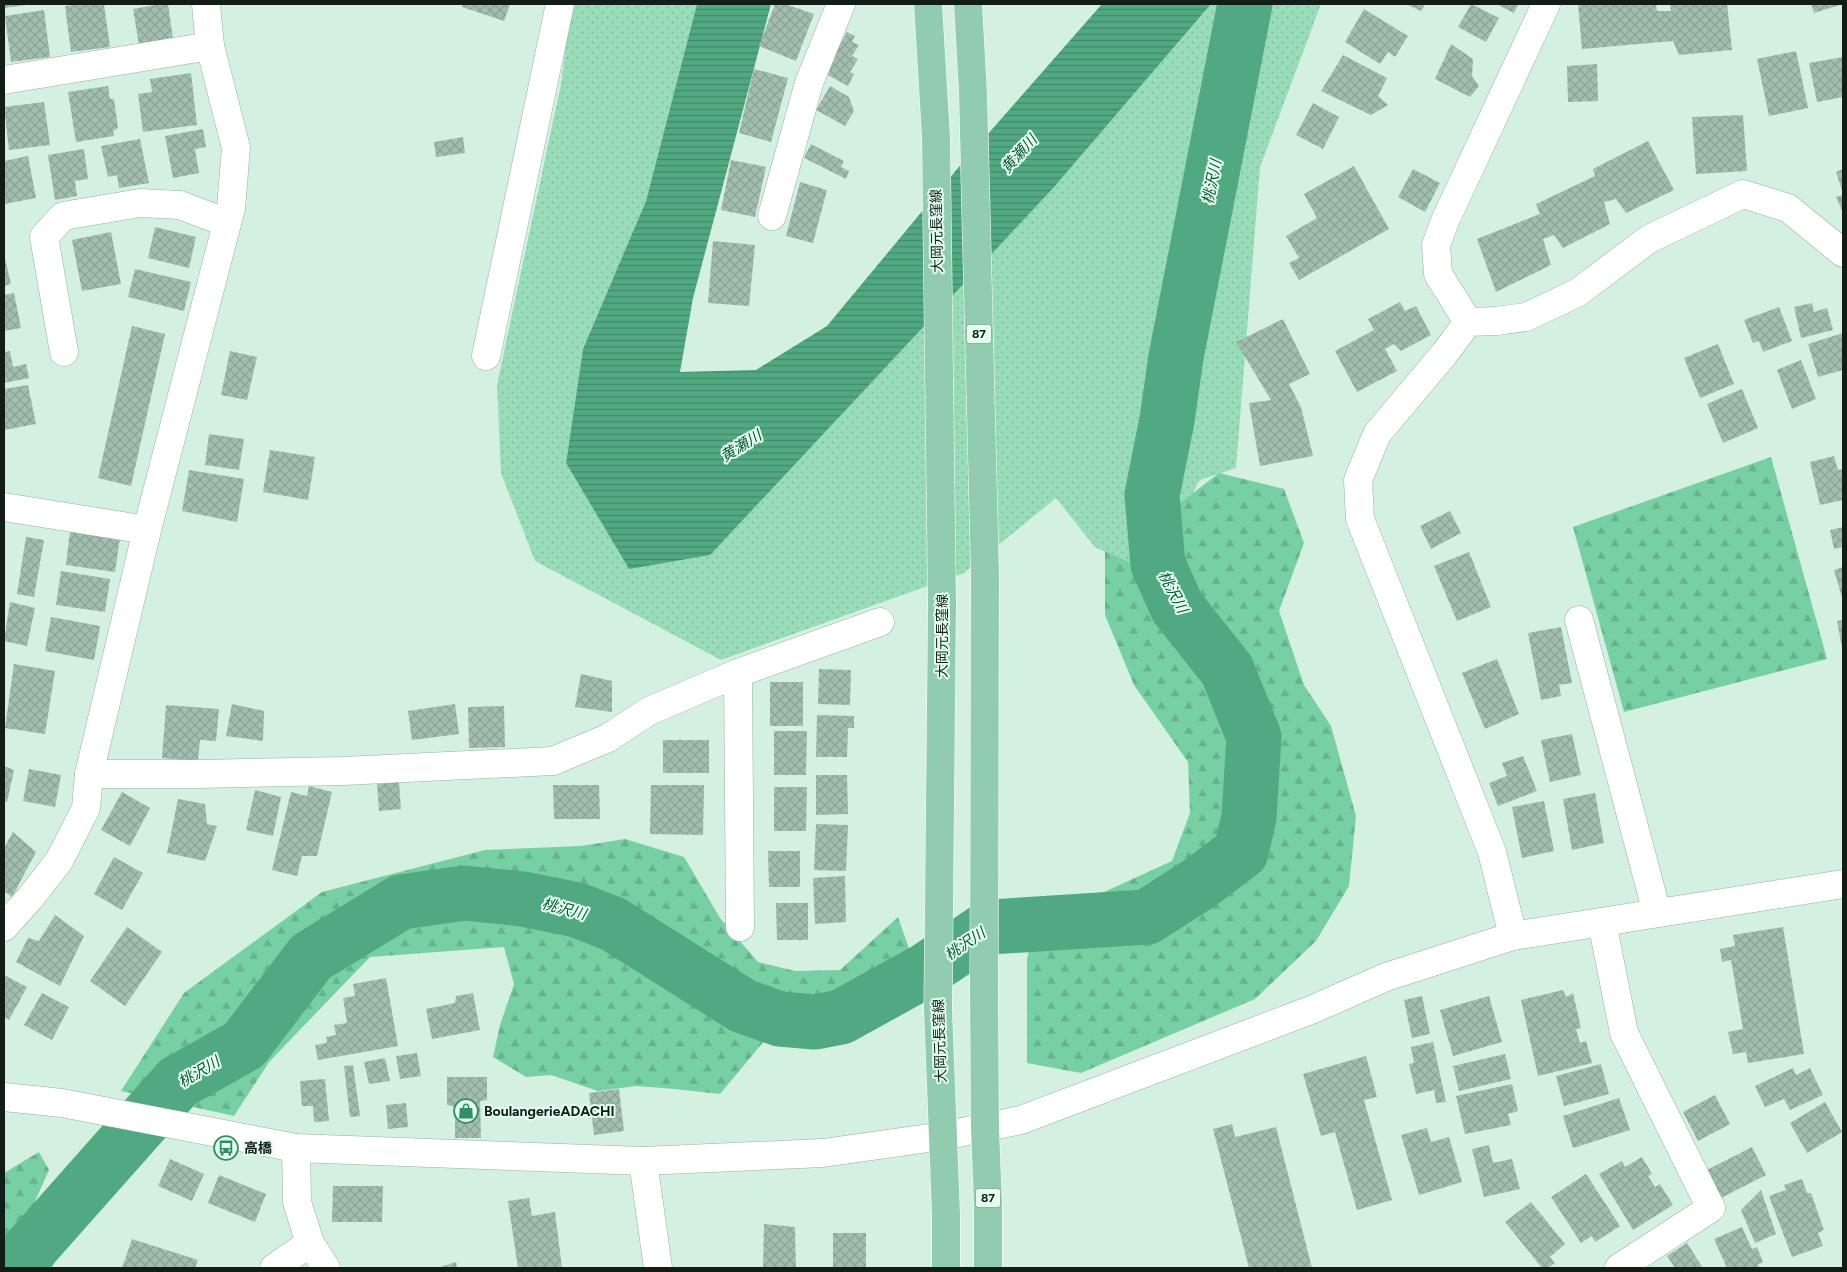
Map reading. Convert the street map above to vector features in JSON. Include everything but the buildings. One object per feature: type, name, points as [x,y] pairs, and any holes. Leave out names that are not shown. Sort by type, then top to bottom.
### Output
[{"type":"main road","name":"大岡元長窪線","points":[[928,4],[936,137],[942,604],[938,1009],[946,1214],[946,1268]]},
{"type":"main road","name":"87","points":[[968,4],[973,93],[985,576],[984,994],[988,1268]]},
{"type":"street","points":[[4,927],[59,861],[86,808],[89,774],[148,530],[231,208],[236,148],[210,46],[206,4]]},
{"type":"street","points":[[486,356],[560,4]]},
{"type":"street","points":[[772,216],[808,83],[841,4]]},
{"type":"street","points":[[1468,322],[1438,274],[1436,245],[1445,221],[1546,4]]},
{"type":"street","points":[[4,80],[210,46]]},
{"type":"street","points":[[1468,322],[1496,321],[1526,316],[1577,293],[1649,239],[1743,194],[1788,208],[1843,253]]},
{"type":"street","points":[[64,352],[44,237],[63,216],[140,203],[180,205],[227,223]]},
{"type":"street","points":[[1468,322],[1445,354],[1377,434],[1358,480],[1360,520],[1492,852],[1513,936]]},
{"type":"street","points":[[4,507],[148,530]]},
{"type":"street","points":[[1579,620],[1657,914]]},
{"type":"street","points":[[89,774],[343,771],[553,761],[608,738],[649,711],[738,673],[880,622]]},
{"type":"street","points":[[738,673],[740,926]]},
{"type":"street","points":[[4,1097],[62,1102],[296,1148],[643,1161],[823,1153],[943,1136],[985,1128],[1031,1116],[1311,1010],[1386,977],[1513,936],[1843,884]]},
{"type":"street","points":[[1602,922],[1624,1033],[1711,1208],[1619,1268]]},
{"type":"street","points":[[296,1148],[297,1202],[310,1243],[326,1268]]},
{"type":"street","points":[[643,1161],[658,1268]]},
{"type":"street","points":[[274,1268],[310,1243]]},
{"type":"shaded area","points":[[571,4],[697,4],[646,201],[583,349],[566,463],[629,569],[1055,186],[1211,4],[1321,4],[1260,167],[1236,468],[1200,480],[1147,572],[1095,547],[1056,498],[964,573],[721,660],[535,561],[501,473],[497,385],[561,84]]},
{"type":"green space","points":[[1771,457],[1827,659],[1624,712],[1573,527]]},
{"type":"green space","points":[[1219,473],[1284,489],[1304,543],[1279,611],[1304,685],[1331,726],[1356,816],[1349,886],[1316,941],[1255,999],[1081,1073],[1027,1063],[1027,960],[1034,924],[1172,861],[1190,813],[1188,762],[1134,685],[1105,615],[1105,551],[1147,571],[1180,503]]},
{"type":"green space","points":[[625,839],[684,857],[720,918],[758,962],[795,971],[840,970],[898,917],[913,960],[850,997],[765,1040],[720,1094],[636,1086],[598,1091],[551,1075],[526,1077],[493,1057],[500,1025],[514,984],[504,947],[370,957],[269,1062],[234,1116],[121,1091],[184,993],[322,892],[485,850],[581,846]]},
{"type":"green space","points":[[39,1152],[49,1170],[29,1215],[64,1241],[52,1268],[4,1268],[4,1173]]},
{"type":"water","name":"黄瀬川","points":[[697,4],[771,4],[693,298],[680,372],[756,370],[827,326],[958,168],[1102,4],[1211,4],[1055,186],[710,555],[629,569],[566,463],[583,349],[646,201]]},
{"type":"waterway","name":"桃沢川","points":[[13,1268],[178,1082],[244,1045],[311,957],[401,902],[464,893],[523,899],[577,910],[613,924],[743,1006],[780,1019],[815,1022],[841,1017],[926,970],[990,927],[1147,917],[1200,883],[1241,852],[1249,817],[1254,737],[1227,670],[1177,607],[1158,564],[1152,495],[1167,420],[1176,357],[1245,4]]},
{"type":"place","name":"BoulangerieADACHI","points":[[466,1111]]},
{"type":"place","name":"高橋","points":[[226,1148]]}]
